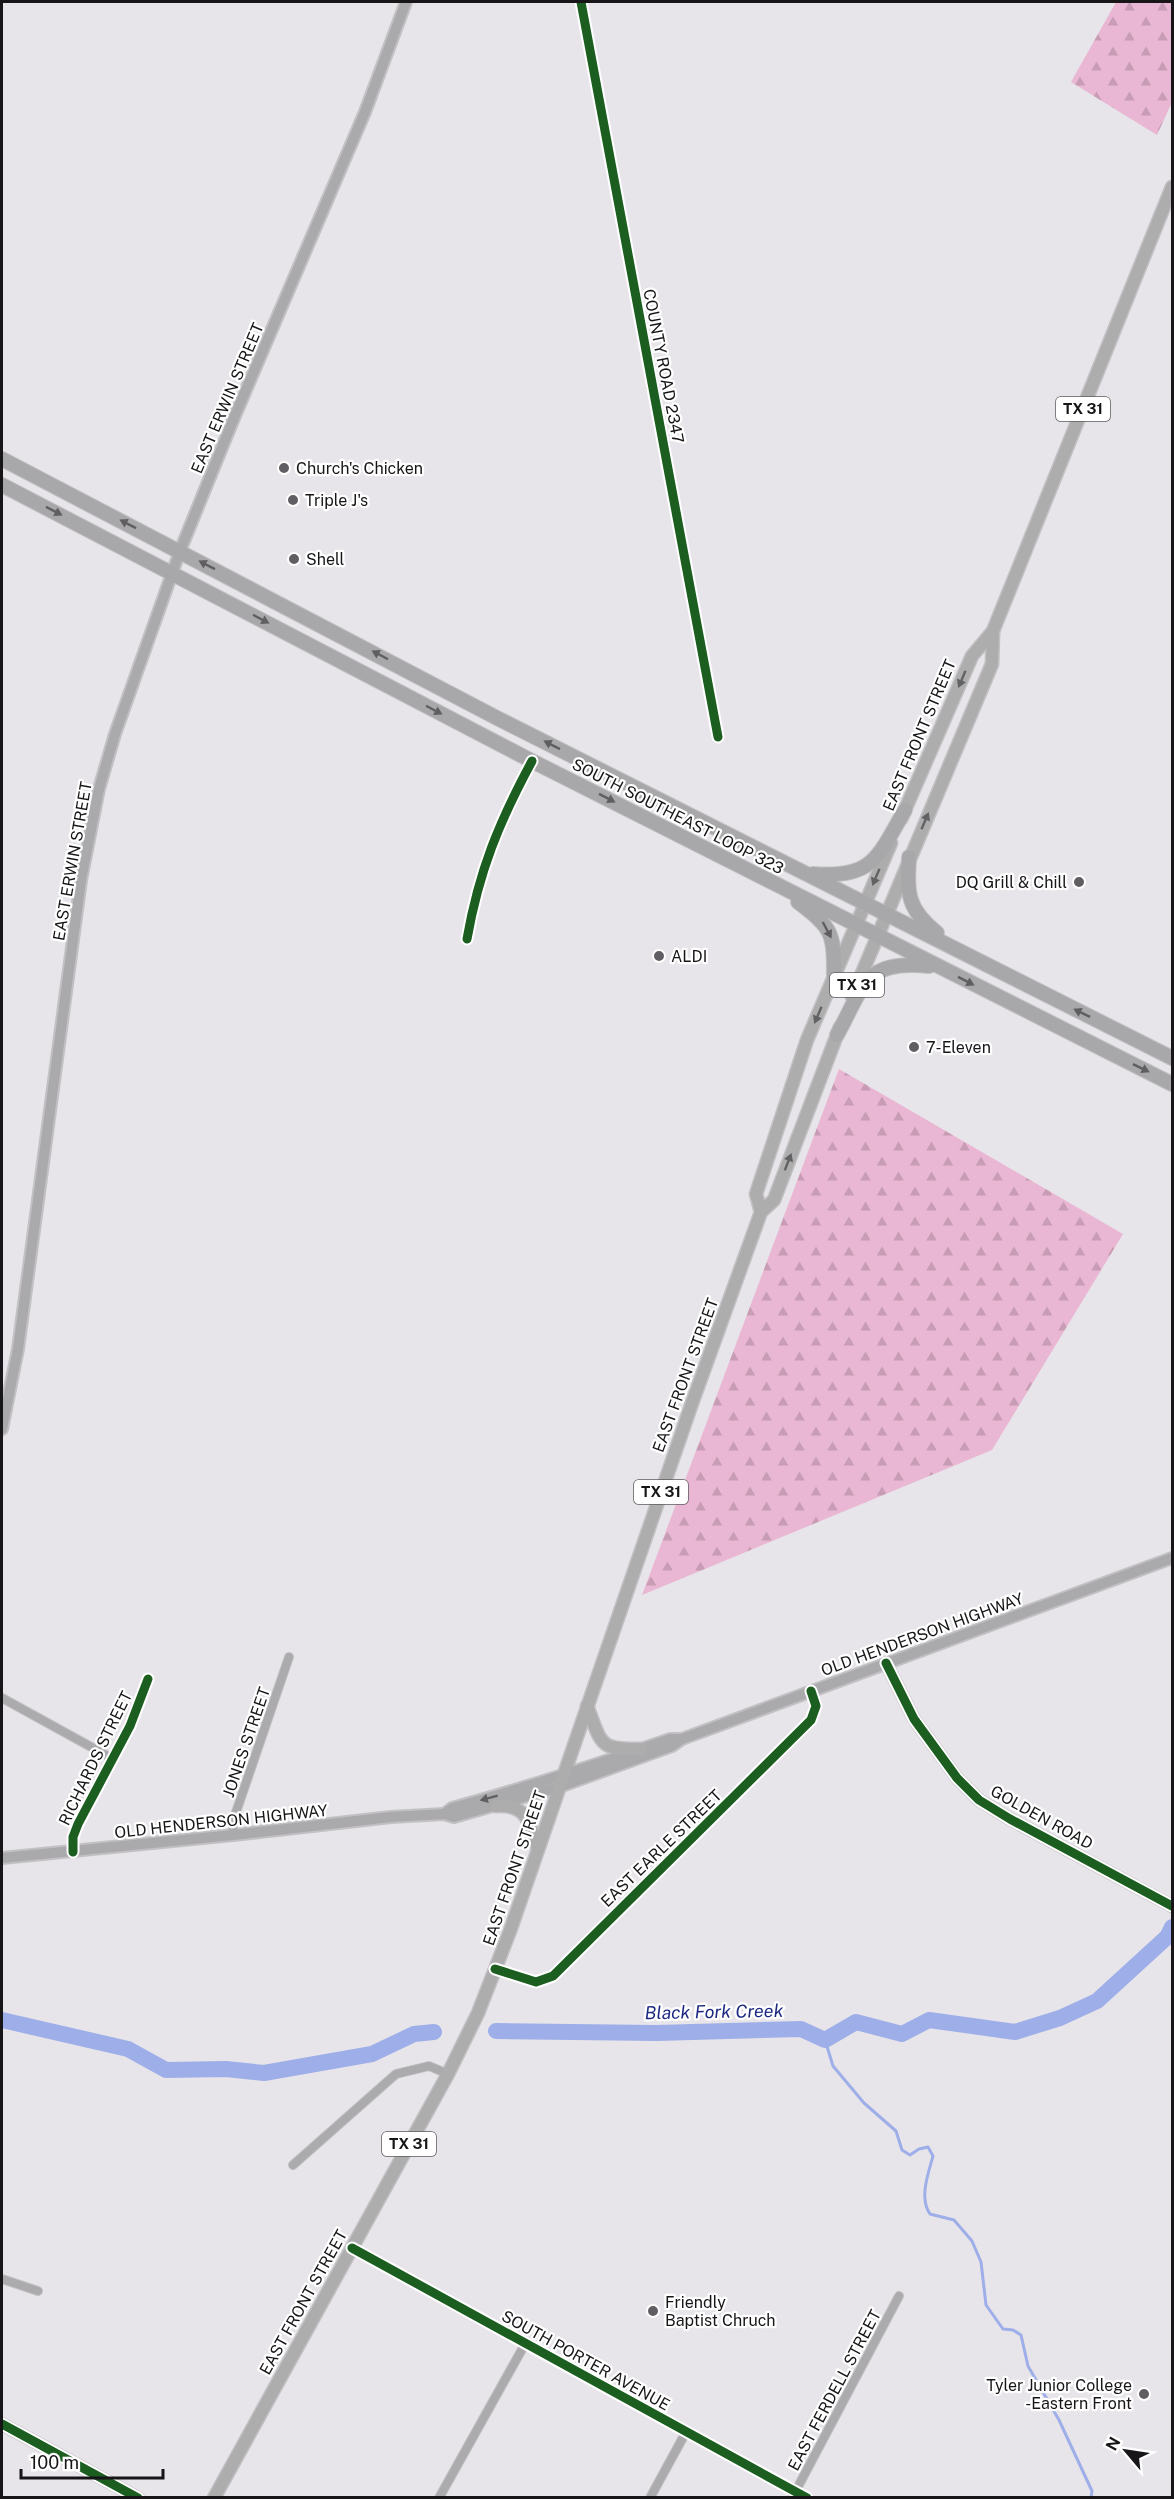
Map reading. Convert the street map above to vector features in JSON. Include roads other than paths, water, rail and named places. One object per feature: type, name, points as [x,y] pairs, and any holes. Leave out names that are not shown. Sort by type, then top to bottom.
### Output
[{"type":"highway","name":"SOUTH SOUTHEAST LOOP 323","points":[[2,459],[497,718],[810,873],[886,914],[1173,1058]]},
{"type":"highway","name":"SOUTH SOUTHEAST LOOP 323","points":[[2,484],[531,760],[1173,1084]]},
{"type":"highway","points":[[810,873],[847,874],[863,868],[880,852],[905,810]]},
{"type":"highway","points":[[909,857],[908,892],[914,909],[923,921],[957,950]]},
{"type":"highway","points":[[768,879],[828,927],[834,947],[834,975]]},
{"type":"highway","points":[[837,1035],[865,985],[876,972],[899,964],[938,967]]},
{"type":"main road","name":"EAST ERWIN STREET","points":[[2,1429],[18,1349],[81,880],[92,821],[110,752],[180,551],[368,105],[406,2]]},
{"type":"main road","name":"TX 31","points":[[993,631],[1173,187]]},
{"type":"main road","name":"EAST FRONT STREET","points":[[761,1212],[756,1194],[807,1040],[972,656],[993,631]]},
{"type":"main road","name":"EAST FRONT STREET","points":[[214,2498],[448,2074],[478,2013],[565,1773],[761,1212],[774,1200],[877,935],[992,664],[993,631]]},
{"type":"main road","name":"OLD HENDERSON HIGHWAY","points":[[2,1858],[391,1817],[444,1814],[454,1817],[559,1787],[672,1746],[682,1739],[1173,1558]]},
{"type":"main road","name":"GOLDEN ROAD","points":[[886,1663],[914,1719],[957,1778],[979,1800],[1017,1823],[1173,1906]]},
{"type":"main road","points":[[587,1706],[600,1738],[607,1746],[616,1750],[642,1749]]},
{"type":"main road","name":"OLD HENDERSON HIGHWAY","points":[[444,1814],[452,1808],[533,1786],[565,1773],[670,1739],[682,1739]]},
{"type":"main road","points":[[496,1806],[511,1806],[524,1814],[538,1849]]},
{"type":"main road","points":[[2,2425],[138,2498]]},
{"type":"street","name":"COUNTY ROAD 2347","points":[[581,2],[718,737]]},
{"type":"street","points":[[467,939],[488,854],[531,760]]},
{"type":"street","name":"JONES STREET","points":[[233,1835],[233,1821],[289,1657]]},
{"type":"street","name":"RICHARDS STREET","points":[[74,1852],[74,1837],[78,1824],[134,1718],[148,1679]]},
{"type":"street","name":"EAST EARLE STREET","points":[[495,1970],[536,1982],[553,1977],[811,1720],[816,1706],[811,1691]]},
{"type":"street","points":[[2,1698],[113,1759]]},
{"type":"street","points":[[293,2165],[396,2074],[429,2066],[448,2074]]},
{"type":"street","name":"SOUTH PORTER AVENUE","points":[[352,2248],[686,2432],[794,2495],[807,2498]]},
{"type":"street","points":[[2,2279],[38,2290]]},
{"type":"street","name":"EAST FERDELL STREET","points":[[794,2495],[899,2296]]},
{"type":"street","points":[[438,2498],[525,2344]]},
{"type":"street","points":[[650,2498],[686,2432]]},
{"type":"waterway","name":"Black Fork Creek","points":[[496,2031],[657,2033],[801,2029],[825,2040],[856,2022],[902,2034],[929,2020],[1015,2032],[1060,2018],[1097,2001],[1167,1937],[1172,1927]]},
{"type":"waterway","name":"Black Fork Creek","points":[[2,2020],[128,2049],[166,2070],[226,2069],[264,2073],[372,2054],[414,2034],[434,2032]]},
{"type":"waterway","points":[[825,2040],[833,2066],[864,2103],[896,2131],[902,2150],[910,2155],[919,2149],[928,2147],[933,2156],[925,2193],[927,2208],[930,2214],[954,2220],[972,2241],[981,2262],[986,2305],[1003,2329],[1013,2330],[1021,2335],[1028,2366],[1059,2420],[1092,2491],[1091,2498]]},
{"type":"place","name":"Church's Chicken","points":[[284,468]]},
{"type":"place","name":"Triple J's","points":[[293,500]]},
{"type":"place","name":"Shell","points":[[294,559]]},
{"type":"place","name":"DQ Grill & Chill","points":[[1079,882]]},
{"type":"place","name":"ALDI","points":[[659,956]]},
{"type":"place","name":"7-Eleven","points":[[914,1047]]},
{"type":"place","name":"Friendly Baptist Chruch","points":[[653,2311]]},
{"type":"place","name":"Tyler Junior College -Eastern Front","points":[[1144,2394]]}]
